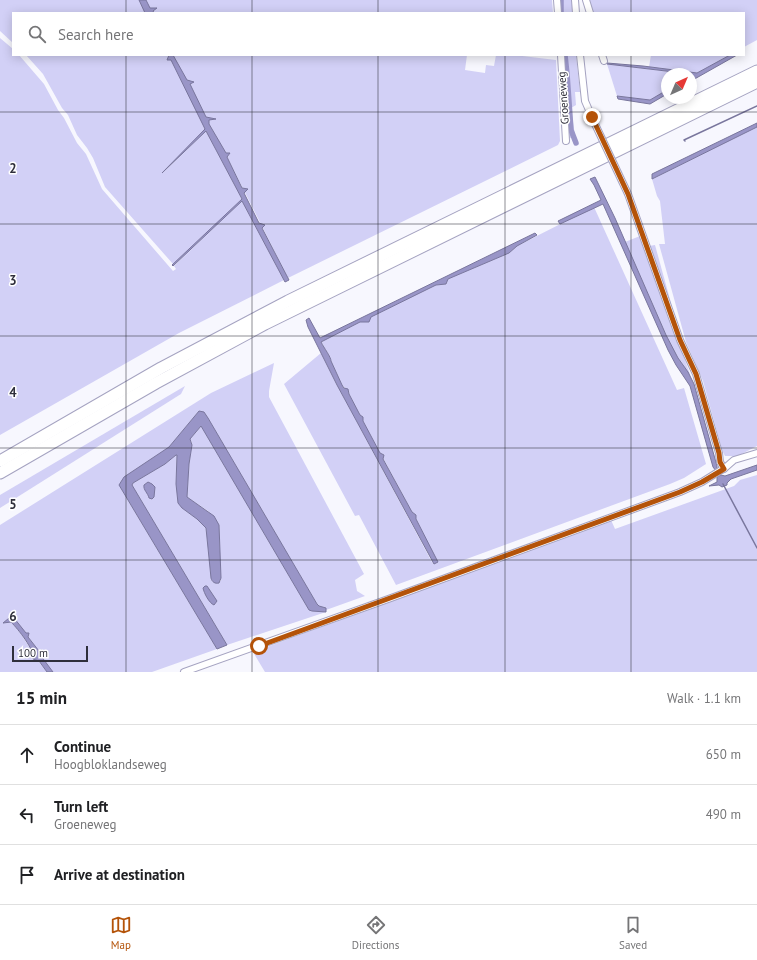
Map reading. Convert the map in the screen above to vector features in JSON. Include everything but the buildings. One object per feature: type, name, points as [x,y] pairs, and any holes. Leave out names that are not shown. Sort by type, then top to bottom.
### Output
[{"type":"highway","points":[[0,460],[161,368],[288,301],[757,71]]},
{"type":"highway","points":[[0,473],[156,383],[272,320],[757,82]]},
{"type":"street","points":[[557,0],[558,12]]},
{"type":"street","points":[[575,0],[576,12]]},
{"type":"street","points":[[586,0],[590,12]]},
{"type":"street","name":"Groeneweg","points":[[561,56],[566,141]]},
{"type":"street","name":"Groeneweg","points":[[580,56],[586,101],[595,124],[628,194],[680,340],[696,374],[719,453],[722,470]]},
{"type":"street","points":[[184,672],[384,601],[680,492],[702,482],[722,470],[734,460],[745,458],[757,453]]},
{"type":"shaded area","points":[[0,0],[552,0],[553,12],[12,12],[12,42],[0,31]]},
{"type":"shaded area","points":[[139,0],[146,0],[150,8],[157,8],[154,12],[145,12]]},
{"type":"shaded area","points":[[559,0],[572,0],[573,12],[559,12]]},
{"type":"shaded area","points":[[589,0],[757,0],[757,40],[745,46],[745,12],[593,12]]},
{"type":"shaded area","points":[[0,38],[12,48],[12,56],[20,56],[44,84],[77,143],[86,154],[102,189],[173,271],[176,269],[174,266],[242,201],[284,280],[179,333],[0,435]]},
{"type":"shaded area","points":[[27,56],[467,56],[465,70],[485,73],[486,65],[494,66],[496,56],[522,56],[556,60],[560,141],[558,145],[288,278],[227,157],[230,153],[226,153],[209,124],[209,120],[213,120],[204,119],[208,126],[163,173],[206,131],[242,199],[173,264],[105,187],[93,158],[77,135],[68,115],[62,108],[43,74]]},
{"type":"shaded area","points":[[169,56],[174,56],[187,80],[194,82],[190,84],[206,117],[216,119],[209,120],[209,124],[226,153],[230,153],[227,157],[242,188],[248,189],[244,193],[259,223],[265,225],[262,228],[289,280],[285,282],[242,201],[173,266],[172,265],[242,199],[206,131],[162,173],[205,129],[171,60],[167,60]]},
{"type":"shaded area","points":[[562,56],[576,56],[580,92],[575,92],[576,105],[571,108],[575,136],[568,139]]},
{"type":"shaded area","points":[[651,56],[728,56],[697,73],[697,68],[661,68],[649,67]]},
{"type":"shaded area","points":[[728,56],[735,56],[697,78],[697,73]]},
{"type":"shaded area","points":[[607,63],[661,68],[661,70]]},
{"type":"shaded area","points":[[607,64],[661,71],[661,94],[650,100],[617,96]]},
{"type":"shaded area","points":[[661,94],[661,98],[650,104],[618,99],[617,96],[650,100]]},
{"type":"shaded area","points":[[757,123],[757,127],[652,179],[652,174]]},
{"type":"shaded area","points":[[757,127],[757,446],[734,458],[732,456],[725,456],[722,450],[703,381],[686,342],[659,244],[665,244],[660,201],[652,179]]},
{"type":"shaded area","points":[[595,177],[615,218],[666,335],[694,384],[717,466],[717,471],[713,467],[690,386],[668,350],[603,204],[560,224],[558,221],[601,200],[590,179]]},
{"type":"shaded area","points":[[594,207],[677,390],[684,388],[706,464],[684,478],[670,484],[396,585],[359,515],[355,516],[284,384],[321,353],[433,564],[416,515],[412,512],[383,458],[384,455],[380,453],[363,421],[363,417],[360,415],[349,394],[349,391],[342,385],[330,357],[321,342],[360,322],[369,322],[370,317],[436,285],[446,284],[448,279],[509,253],[517,246]]},
{"type":"shaded area","points":[[535,233],[537,235],[517,246],[509,253],[448,279],[446,284],[436,285],[371,317],[369,322],[360,322],[321,342],[330,357],[342,385],[344,388],[348,389],[349,394],[360,415],[363,417],[363,421],[380,453],[384,455],[383,459],[412,512],[416,515],[416,519],[438,562],[434,564],[337,385],[308,327],[306,320],[309,318],[320,338]]},
{"type":"shaded area","points":[[640,236],[691,377],[678,358],[666,335],[625,242]]},
{"type":"shaded area","points":[[655,245],[679,332],[649,246]]},
{"type":"shaded area","points":[[274,363],[269,397],[364,574],[355,580],[357,591],[365,596],[326,610],[326,608],[317,604],[208,418],[204,412],[198,412],[169,447],[124,477],[120,487],[217,649],[152,672],[53,672],[41,656],[42,650],[39,651],[28,637],[29,634],[18,625],[14,614],[4,623],[11,622],[15,626],[36,659],[47,672],[0,672],[0,525],[211,393]]},
{"type":"shaded area","points":[[185,386],[181,394],[0,508],[0,495]]},
{"type":"shaded area","points":[[199,411],[204,412],[208,418],[317,604],[326,608],[326,612],[309,610],[201,426],[190,439],[192,445],[187,497],[214,516],[219,525],[221,578],[219,583],[212,581],[211,578],[206,528],[178,503],[176,484],[177,455],[132,485],[227,645],[217,649],[119,485],[124,477],[169,447]]},
{"type":"shaded area","points":[[201,426],[309,610],[326,612],[227,645],[132,485],[177,455],[176,470],[182,508],[206,528],[212,581],[221,581],[219,525],[208,511],[187,497],[192,443],[190,439]]},
{"type":"shaded area","points":[[757,465],[757,470],[731,479],[727,485],[722,487],[719,485],[709,486],[717,482],[717,477],[721,475],[725,476]]},
{"type":"shaded area","points":[[757,475],[757,672],[265,672],[253,652],[611,520],[615,529],[734,486],[740,480]]},
{"type":"shaded area","points":[[148,482],[155,487],[154,497],[152,499],[149,498],[144,488],[144,485]]},
{"type":"shaded area","points":[[207,586],[217,601],[214,605],[210,602],[206,595],[203,588]]},
{"type":"shaded area","points":[[14,614],[14,618],[26,633],[29,633],[28,637],[39,651],[42,650],[41,656],[53,672],[47,672],[39,661],[33,659],[29,645],[22,634],[11,622],[3,623]]},
{"type":"waterway","points":[[561,0],[561,12]]},
{"type":"waterway","points":[[565,56],[571,130],[576,143]]},
{"type":"waterway","points":[[685,141],[684,140],[757,106]]},
{"type":"waterway","points":[[723,484],[757,548]]},
{"type":"route","points":[[259,646],[680,492],[702,482],[724,469],[720,462],[719,453],[696,374],[680,340],[662,293],[628,194],[592,117]]}]
